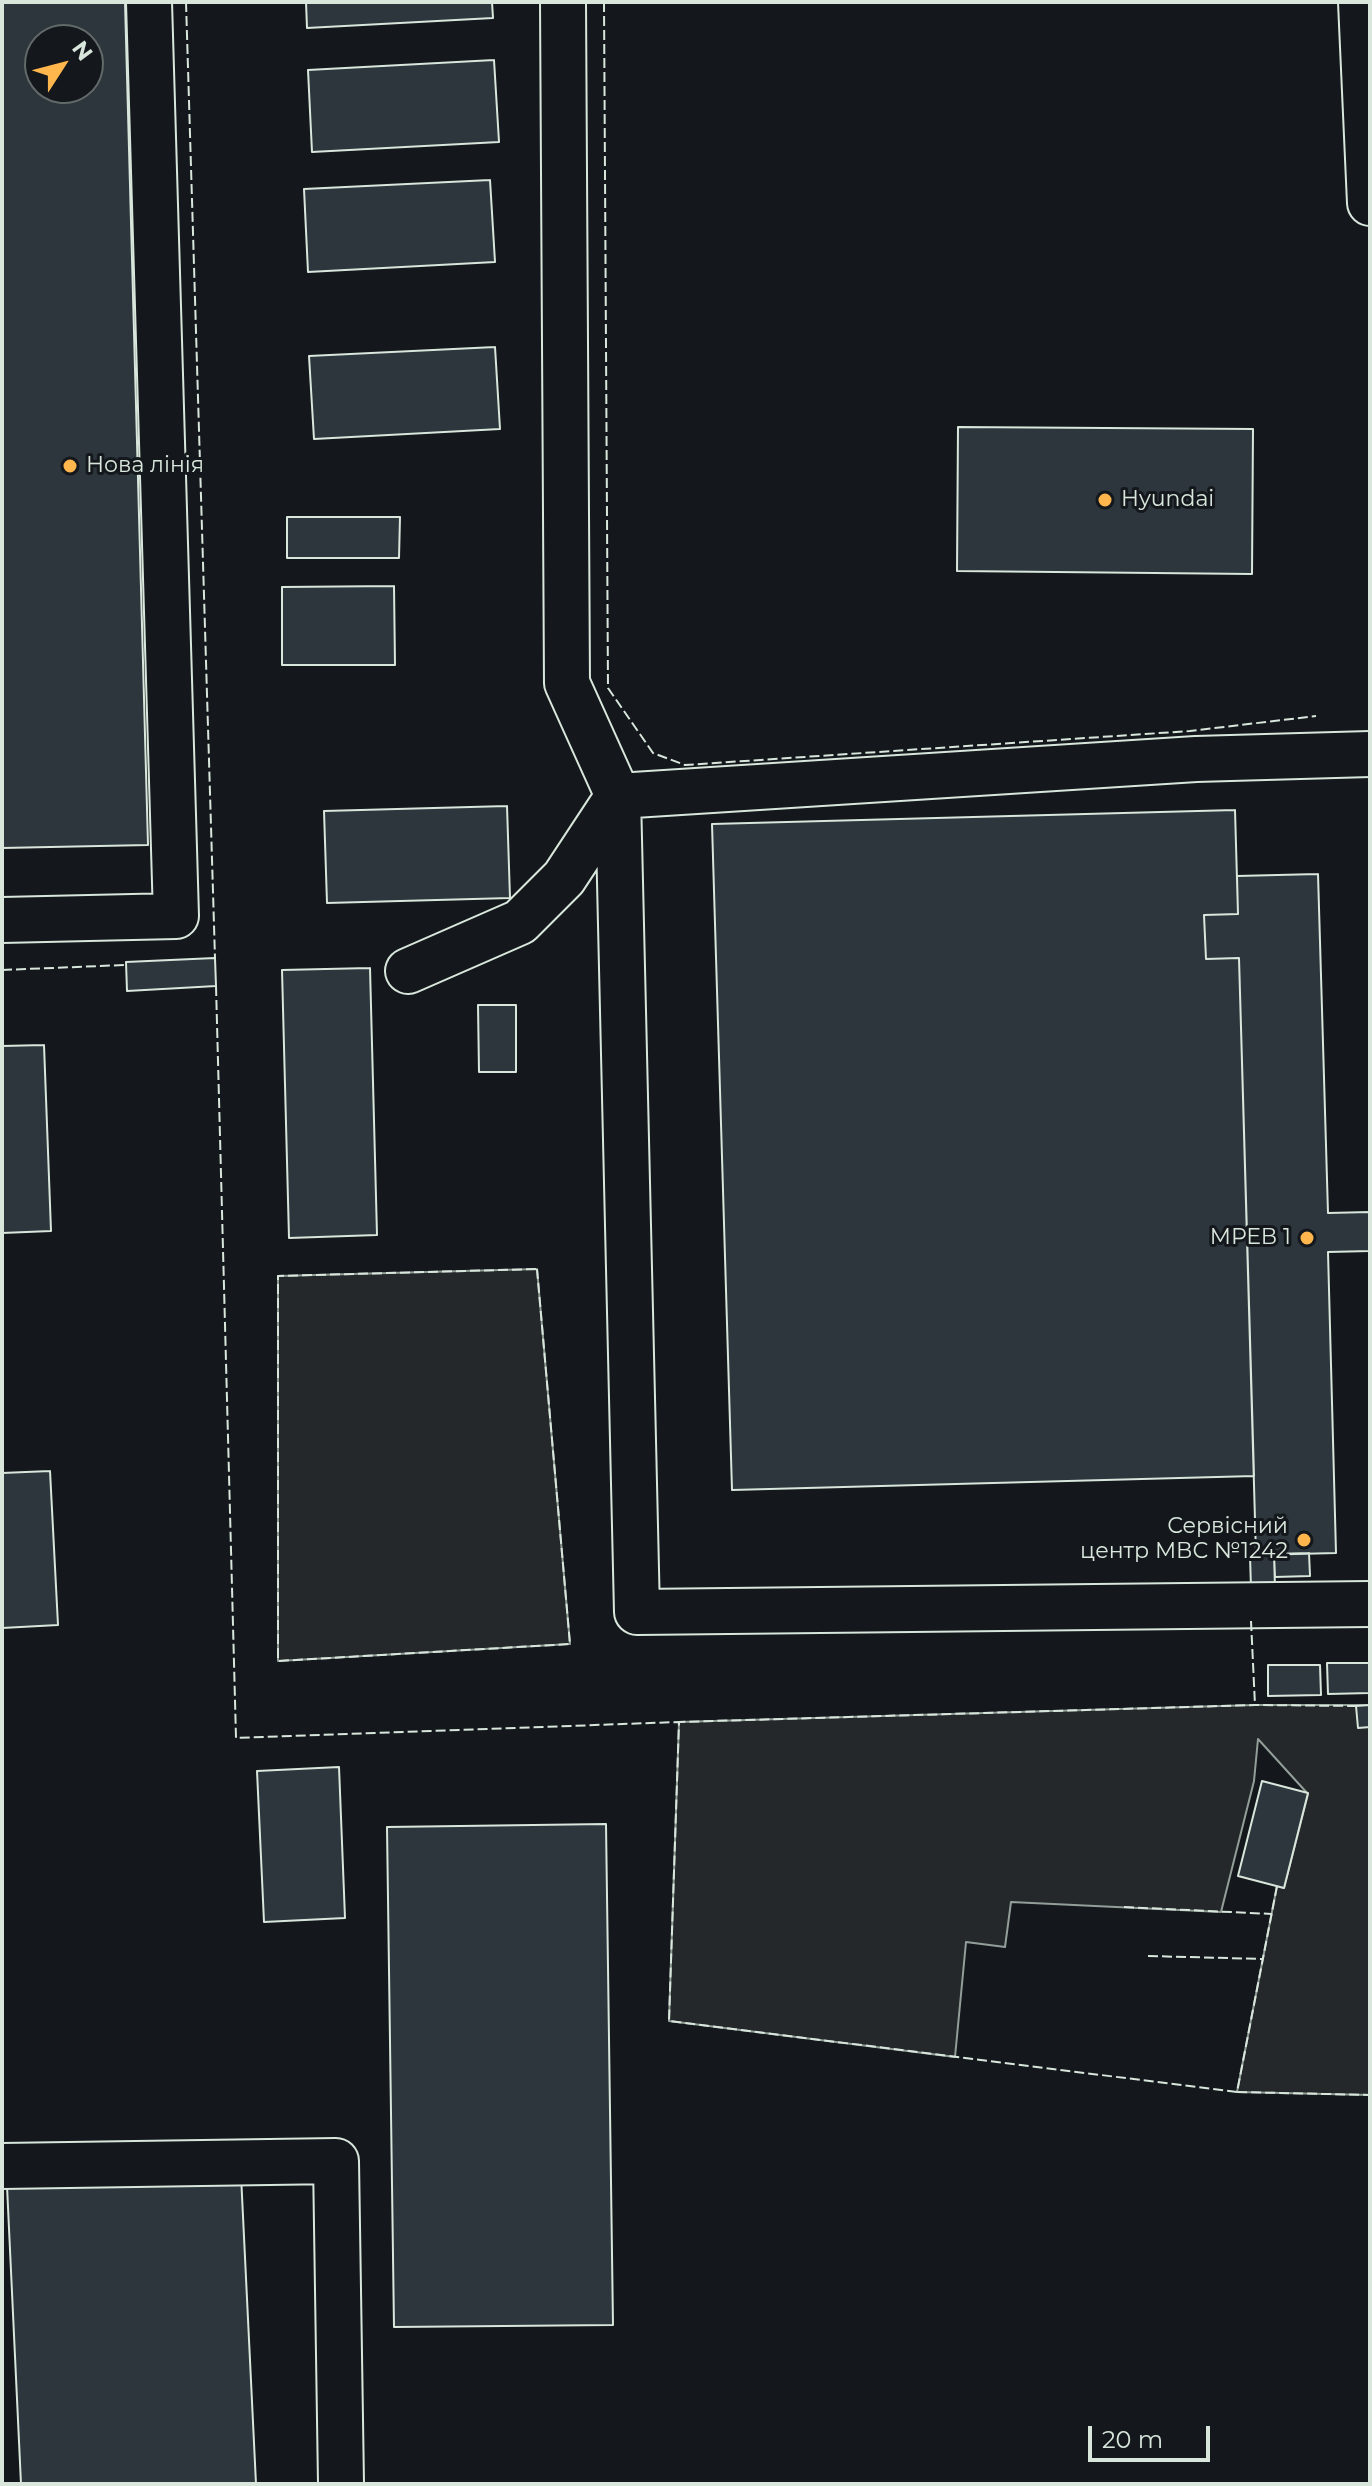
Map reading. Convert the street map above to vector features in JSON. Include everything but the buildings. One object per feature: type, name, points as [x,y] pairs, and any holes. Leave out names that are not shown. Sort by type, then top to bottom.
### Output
[{"type":"street","points":[[2,920],[176,916],[149,2]]},
{"type":"street","points":[[563,2],[567,683],[618,796],[637,1612],[1370,1604]]},
{"type":"street","points":[[1361,2],[1370,203]]},
{"type":"street","points":[[618,796],[1196,759],[1370,754]]},
{"type":"street","points":[[408,971],[520,922],[564,878],[618,796]]},
{"type":"street","points":[[2,2166],[336,2161],[341,2484]]},
{"type":"shaded area","points":[[537,1269],[570,1644],[278,1661],[278,1276]]},
{"type":"shaded area","points":[[1255,1705],[1370,1705],[1370,2095],[1237,2092],[1277,1886],[1284,1888],[1308,1794],[1258,1739],[1254,1781],[1221,1912],[1011,1902],[1005,1947],[966,1942],[955,2057],[669,2021],[679,1722]]},
{"type":"fence","points":[[186,2],[215,958]]},
{"type":"fence","points":[[604,2],[608,688],[653,753],[685,765],[1190,731],[1316,716]]},
{"type":"fence","points":[[2,970],[125,965]]},
{"type":"fence","points":[[216,986],[236,1738],[679,1722]]},
{"type":"fence","points":[[537,1269],[570,1644],[278,1661],[278,1276],[537,1269]]},
{"type":"fence","points":[[1251,1621],[1255,1705]]},
{"type":"fence","points":[[1237,2092],[669,2021],[679,1722],[1255,1705],[1356,1706]]},
{"type":"fence","points":[[1277,1886],[1237,2092],[1370,2095]]},
{"type":"fence","points":[[1124,1907],[1272,1914]]},
{"type":"fence","points":[[1148,1956],[1263,1959]]},
{"type":"place","name":"Нова лінія","points":[[70,466]]},
{"type":"place","name":"Hyundai","points":[[1105,500]]},
{"type":"place","name":"МРЕВ 1","points":[[1307,1238]]},
{"type":"place","name":"Сервісний центр МВС №1242","points":[[1304,1540]]}]
